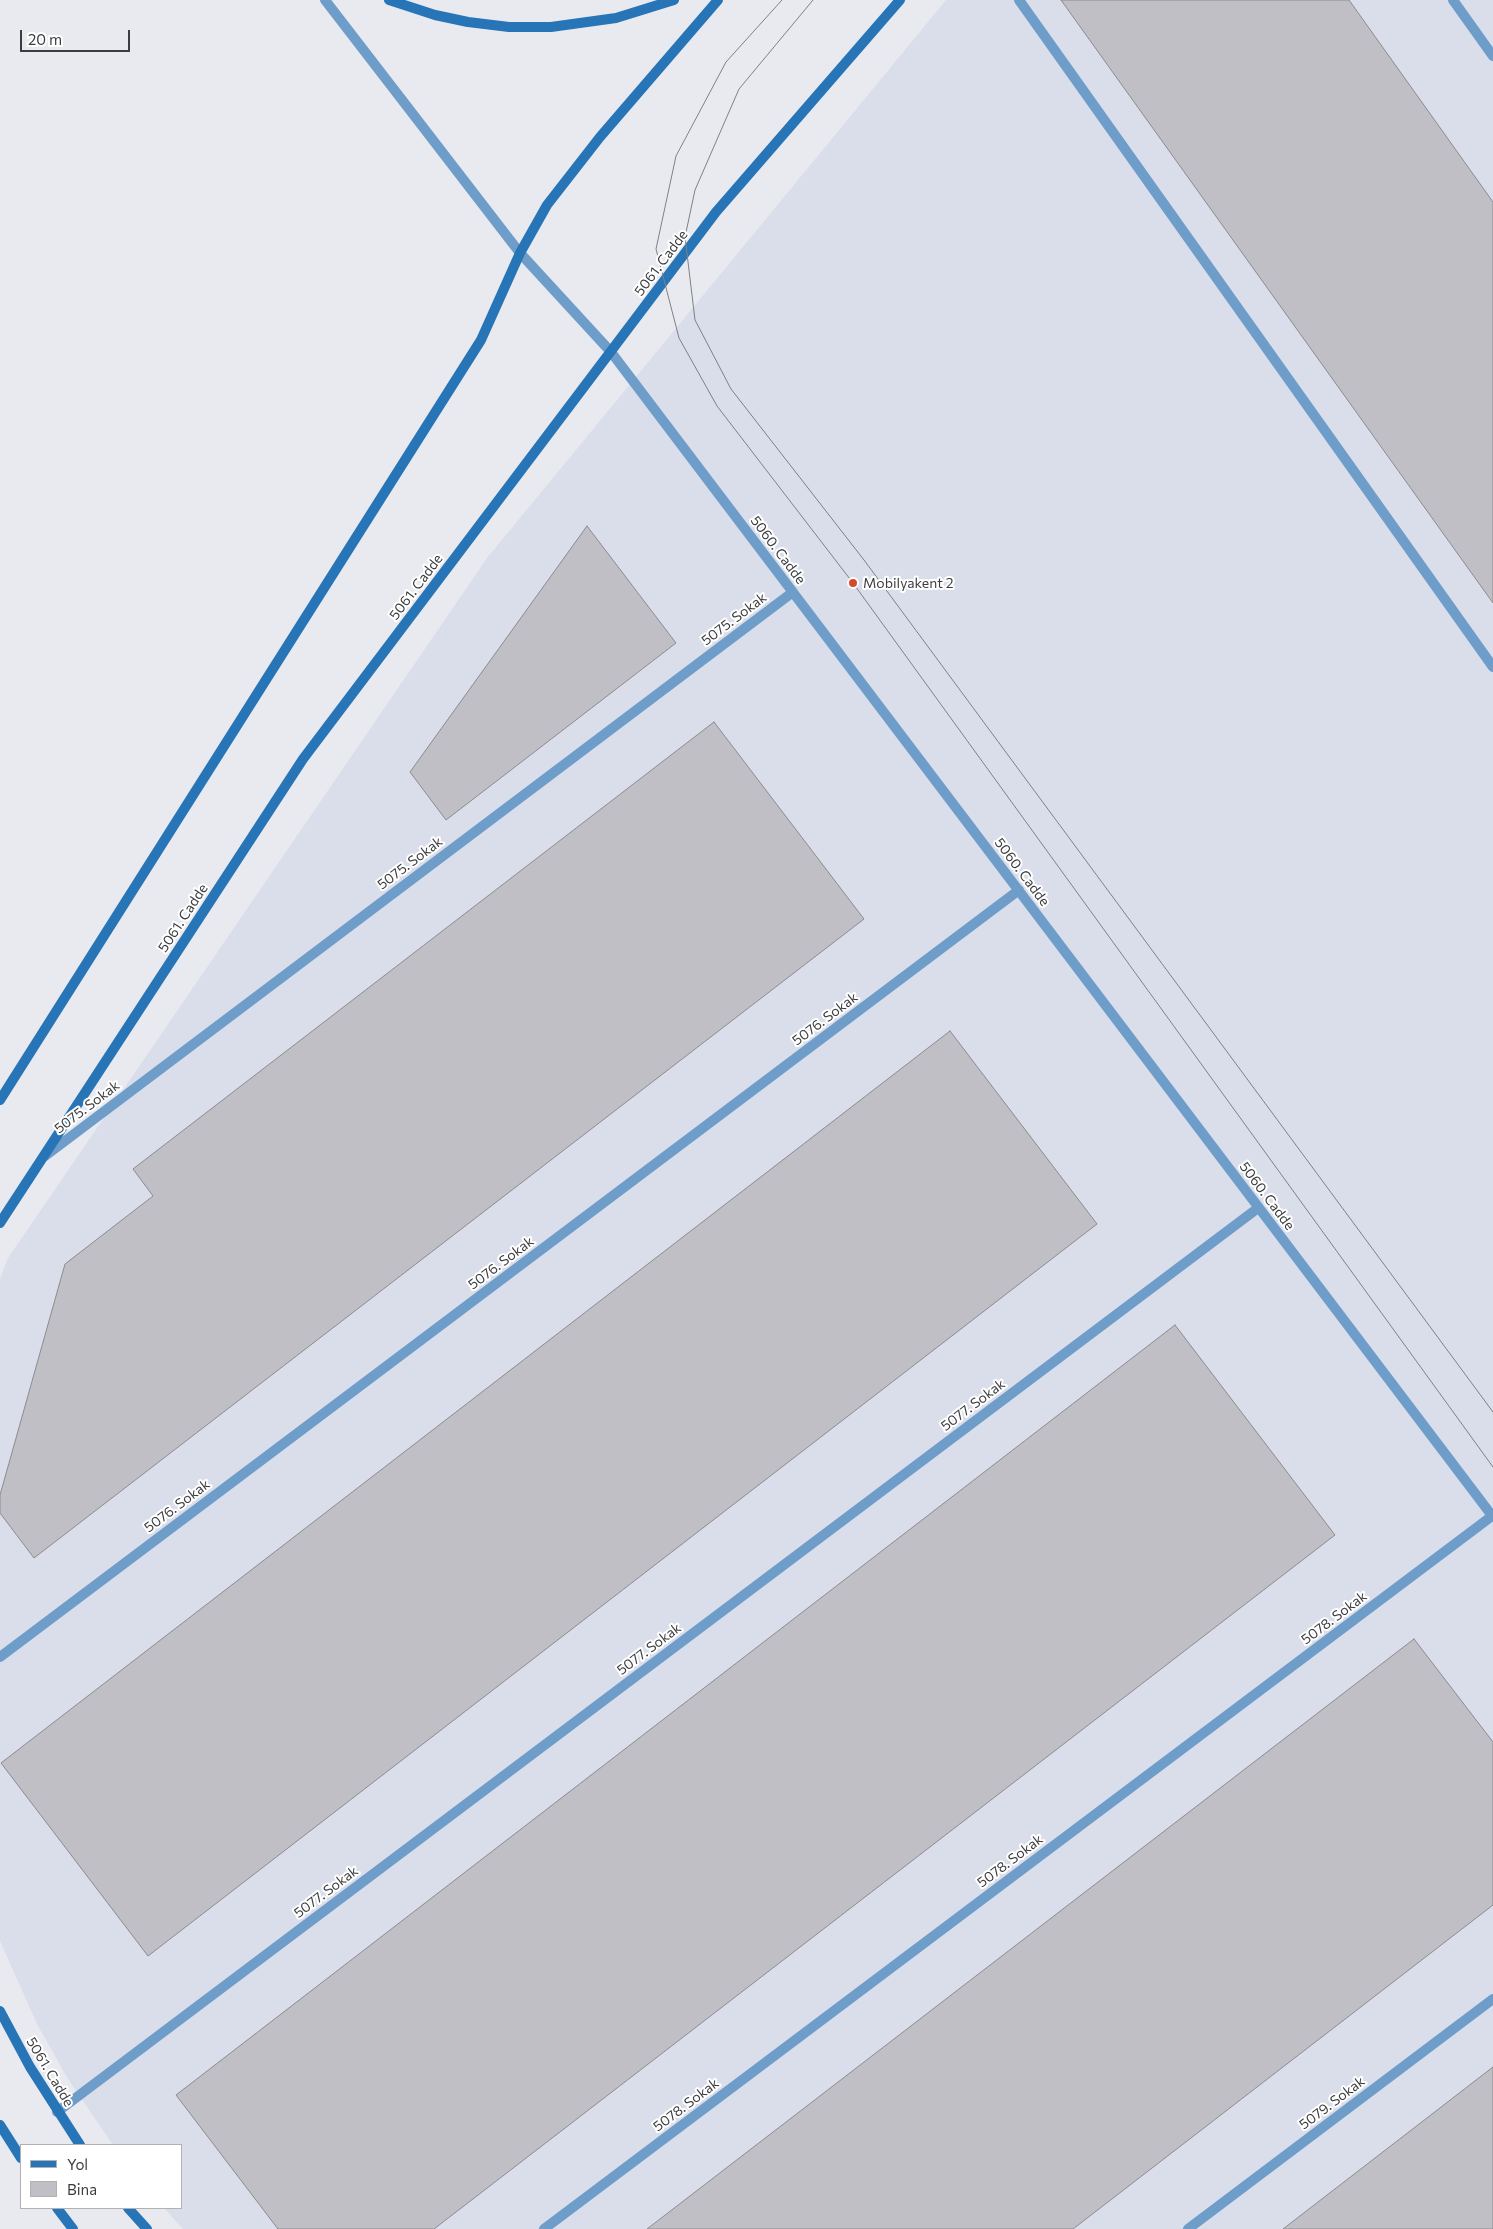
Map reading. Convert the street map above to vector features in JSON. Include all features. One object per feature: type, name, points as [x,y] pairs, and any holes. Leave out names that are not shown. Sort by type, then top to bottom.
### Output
[{"type":"street","name":"5060. Cadde","points":[[325,0],[520,253],[611,352],[1493,1516]]},
{"type":"street","points":[[389,0],[427,13],[468,22],[509,27],[551,27],[616,18],[674,0]]},
{"type":"street","points":[[0,1100],[481,340],[520,253],[547,205],[600,137],[718,0]]},
{"type":"street","name":"5061. Cadde","points":[[0,1223],[303,759],[716,212],[900,0]]},
{"type":"street","points":[[1019,0],[1493,667]]},
{"type":"street","points":[[1453,0],[1493,56]]},
{"type":"street","name":"5075. Sokak","points":[[44,1156],[793,592]]},
{"type":"street","name":"5076. Sokak","points":[[0,1657],[1019,890]]},
{"type":"street","name":"5077. Sokak","points":[[57,2112],[1258,1208]]},
{"type":"street","name":"5078. Sokak","points":[[544,2229],[1493,1516]]},
{"type":"street","name":"5079. Sokak","points":[[1188,2229],[1493,1999]]},
{"type":"street","name":"5061. Cadde","points":[[0,2011],[30,2068],[79,2144]]},
{"type":"street","points":[[0,2125],[20,2156]]},
{"type":"street","points":[[58,2209],[73,2229]]},
{"type":"street","points":[[129,2209],[147,2229]]},
{"type":"shaded area","points":[[946,0],[1493,0],[1493,2229],[183,2229],[165,2209],[182,2209],[182,2144],[112,2144],[68,2079],[37,2024],[0,1941],[0,1279],[8,1258],[487,558]]},
{"type":"building","points":[[1061,0],[1349,0],[1493,202],[1493,603]]},
{"type":"building","points":[[587,526],[676,643],[446,820],[410,772]]},
{"type":"building","points":[[714,722],[864,919],[34,1558],[0,1513],[0,1495],[65,1264],[153,1196],[133,1169]]},
{"type":"building","points":[[950,1031],[1097,1224],[148,1956],[1,1763]]},
{"type":"building","points":[[1175,1325],[1335,1535],[434,2229],[278,2229],[176,2095]]},
{"type":"building","points":[[1414,1639],[1493,1742],[1493,1905],[1073,2229],[647,2229]]},
{"type":"building","points":[[1493,2067],[1493,2229],[1283,2229]]},
{"type":"tram line","points":[[782,0],[726,62],[676,156],[656,249],[679,338],[717,406],[853,583],[1493,1467]]},
{"type":"tram line","points":[[813,0],[739,89],[695,190],[685,237],[695,320],[731,389],[864,560],[1493,1412]]},
{"type":"place","name":"Mobilyakent 2","points":[[853,583]]}]
